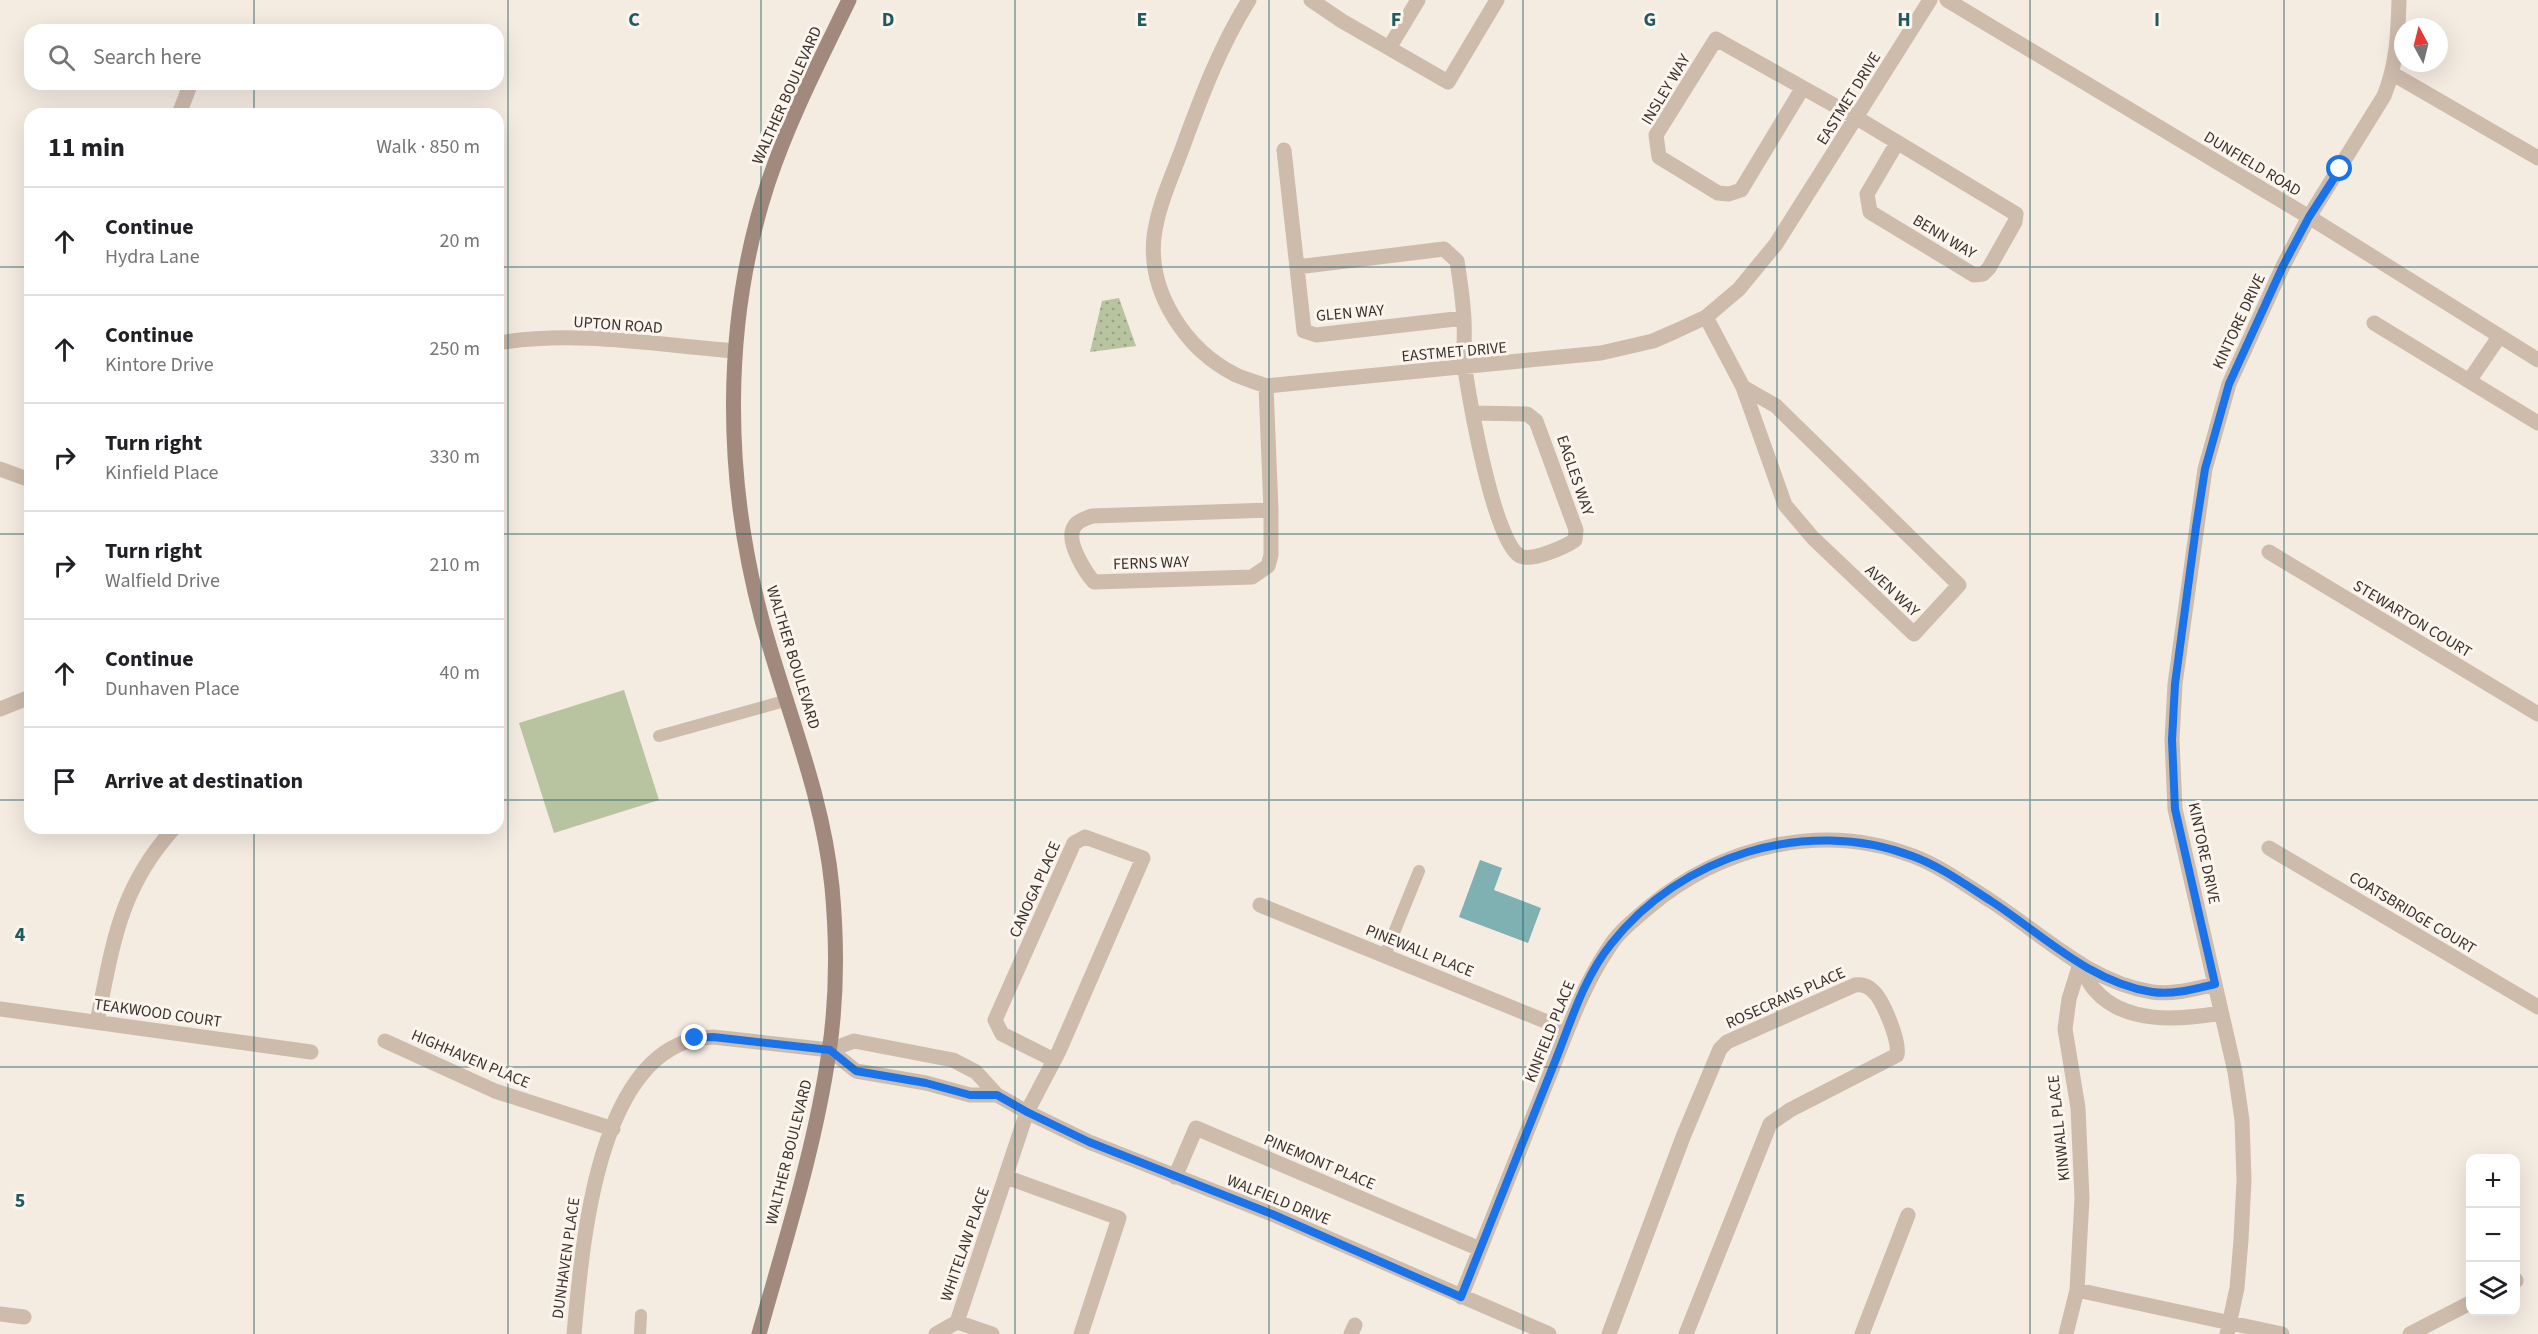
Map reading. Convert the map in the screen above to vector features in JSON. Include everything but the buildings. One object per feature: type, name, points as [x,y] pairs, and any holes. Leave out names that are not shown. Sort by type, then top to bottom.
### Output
[{"type":"main road","name":"WALTHER BOULEVARD","points":[[759,1334],[808,1157],[830,1050],[834,976],[831,885],[822,823],[788,700],[763,622],[748,559],[735,463],[735,351],[746,275],[767,185],[785,134],[849,0]]},
{"type":"street","name":"EASTMET DRIVE","points":[[1249,0],[1208,79],[1160,212],[1154,236],[1153,254],[1162,297],[1179,325],[1215,362],[1236,375],[1266,386],[1563,359],[1621,350],[1653,341],[1706,317],[1739,289],[1776,244],[1930,0]]},
{"type":"street","points":[[1311,0],[1448,82],[1497,0]]},
{"type":"street","points":[[1389,48],[1418,0]]},
{"type":"street","name":"DUNFIELD ROAD","points":[[1947,0],[2309,217],[2499,338],[2538,360]]},
{"type":"street","name":"KINTORE DRIVE","points":[[2228,1328],[2237,1288],[2244,1179],[2242,1120],[2222,1013],[2175,809],[2172,740],[2175,684],[2205,469],[2229,384],[2283,266],[2309,217],[2384,96],[2393,74],[2397,48],[2398,0]]},
{"type":"street","name":"INSLEY WAY","points":[[1802,89],[1741,190],[1729,194],[1718,193],[1659,157],[1656,135],[1716,39],[1857,118]]},
{"type":"street","points":[[2393,74],[2538,158]]},
{"type":"street","points":[[181,108],[188,90]]},
{"type":"street","name":"BENN WAY","points":[[1857,118],[2016,214],[2015,222],[1989,268],[1983,274],[1974,275],[1870,212],[1867,194],[1897,143]]},
{"type":"street","name":"GLEN WAY","points":[[1284,150],[1304,331],[1317,335],[1464,318]]},
{"type":"street","points":[[1296,267],[1444,249],[1457,261],[1464,318],[1465,368]]},
{"type":"street","name":"AVEN WAY","points":[[1706,317],[1743,387],[1785,505],[1813,538],[1914,634],[1959,585],[1776,406],[1743,387]]},
{"type":"street","points":[[2374,323],[2538,423]]},
{"type":"street","points":[[2469,381],[2499,338]]},
{"type":"street","name":"UPTON ROAD","points":[[504,343],[543,339],[578,339],[735,351]]},
{"type":"street","name":"EAGLES WAY","points":[[1465,368],[1473,413],[1482,462],[1509,545],[1520,556],[1530,558],[1575,540],[1576,530],[1536,421],[1527,414],[1473,413]]},
{"type":"street","name":"FERNS WAY","points":[[1266,386],[1271,510],[1271,555],[1268,566],[1252,577],[1094,582],[1086,572],[1072,541],[1072,530],[1079,522],[1092,516],[1271,510]]},
{"type":"street","points":[[0,469],[24,478]]},
{"type":"street","name":"STEWARTON COURT","points":[[2269,552],[2538,714]]},
{"type":"street","points":[[0,709],[24,699]]},
{"type":"street","points":[[97,1022],[123,908],[143,866],[169,834]]},
{"type":"street","name":"CANOGA PLACE","points":[[1027,1112],[1054,1060],[1143,858],[1085,837],[1074,843],[995,1020],[1002,1034],[1054,1060]]},
{"type":"street","name":"KINFIELD PLACE","points":[[1461,1297],[1567,1030],[1594,971],[1610,945],[1629,923],[1659,898],[1717,863],[1746,852],[1812,839],[1868,844],[1913,856],[1972,889],[2020,920],[2080,964],[2108,978],[2152,992],[2179,992],[2215,984]]},
{"type":"street","name":"COATSBRIDGE COURT","points":[[2269,848],[2538,1007]]},
{"type":"street","name":"PINEWALL PLACE","points":[[1260,905],[1567,1030]]},
{"type":"street","name":"KINFIELD PLACE","points":[[2080,964],[2093,989],[2109,1002],[2130,1011],[2168,1019],[2222,1013]]},
{"type":"street","name":"KINWALL PLACE","points":[[2066,1334],[2077,1290],[2081,1245],[2082,1155],[2078,1108],[2065,1029],[2069,999],[2080,964]]},
{"type":"street","name":"ROSECRANS PLACE","points":[[1609,1334],[1683,1137],[1720,1048],[1727,1042],[1855,985],[1866,986],[1876,994],[1892,1027],[1898,1044],[1897,1055],[1790,1110],[1770,1124],[1686,1334]]},
{"type":"street","name":"TEAKWOOD COURT","points":[[0,1009],[311,1052]]},
{"type":"street","name":"DUNHAVEN PLACE","points":[[574,1334],[579,1266],[590,1203],[613,1129],[626,1098],[647,1069],[672,1048],[695,1038],[713,1037],[830,1050]]},
{"type":"street","name":"HIGHHAVEN PLACE","points":[[385,1041],[495,1091],[613,1129]]},
{"type":"street","name":"WALFIELD DRIVE","points":[[830,1050],[854,1041],[953,1060],[976,1072],[997,1095],[1089,1142],[1272,1214],[1549,1334]]},
{"type":"street","name":"WALFIELD DRIVE","points":[[830,1050],[856,1071],[926,1083],[970,1095],[997,1095]]},
{"type":"street","name":"WHITELAW PLACE","points":[[936,1334],[957,1322],[1027,1112]]},
{"type":"street","name":"PINEMONT PLACE","points":[[1175,1177],[1196,1128],[1480,1249]]},
{"type":"street","name":"WHITELAW PLACE","points":[[1006,1177],[1119,1218],[1081,1334]]},
{"type":"street","points":[[1862,1334],[1908,1215]]},
{"type":"street","points":[[2077,1290],[2228,1328],[2282,1334]]},
{"type":"street","points":[[2410,1334],[2466,1306]]},
{"type":"street","points":[[0,1314],[24,1317]]},
{"type":"street","name":"WHITELAW PLACE","points":[[957,1322],[992,1334]]},
{"type":"lane","points":[[659,736],[788,700]]},
{"type":"lane","points":[[1385,956],[1419,871]]},
{"type":"lane","points":[[640,1334],[641,1315]]},
{"type":"green space","points":[[1119,298],[1136,346],[1090,352],[1102,301]]},
{"type":"green space","points":[[624,690],[659,800],[554,833],[519,723]]},
{"type":"water","points":[[1480,860],[1502,868],[1494,890],[1541,908],[1528,943],[1459,917]]},
{"type":"route","points":[[695,1038],[713,1037],[830,1050],[856,1071],[926,1083],[952,1092],[997,1095],[1089,1142],[1272,1214],[1461,1297],[1567,1030],[1594,971],[1610,945],[1629,923],[1659,898],[1717,863],[1746,852],[1812,839],[1868,844],[1913,856],[1963,882],[2080,964],[2108,978],[2152,992],[2179,992],[2215,984],[2175,809],[2172,740],[2175,684],[2196,527],[2205,469],[2229,384],[2283,266],[2309,217],[2340,169]]}]
